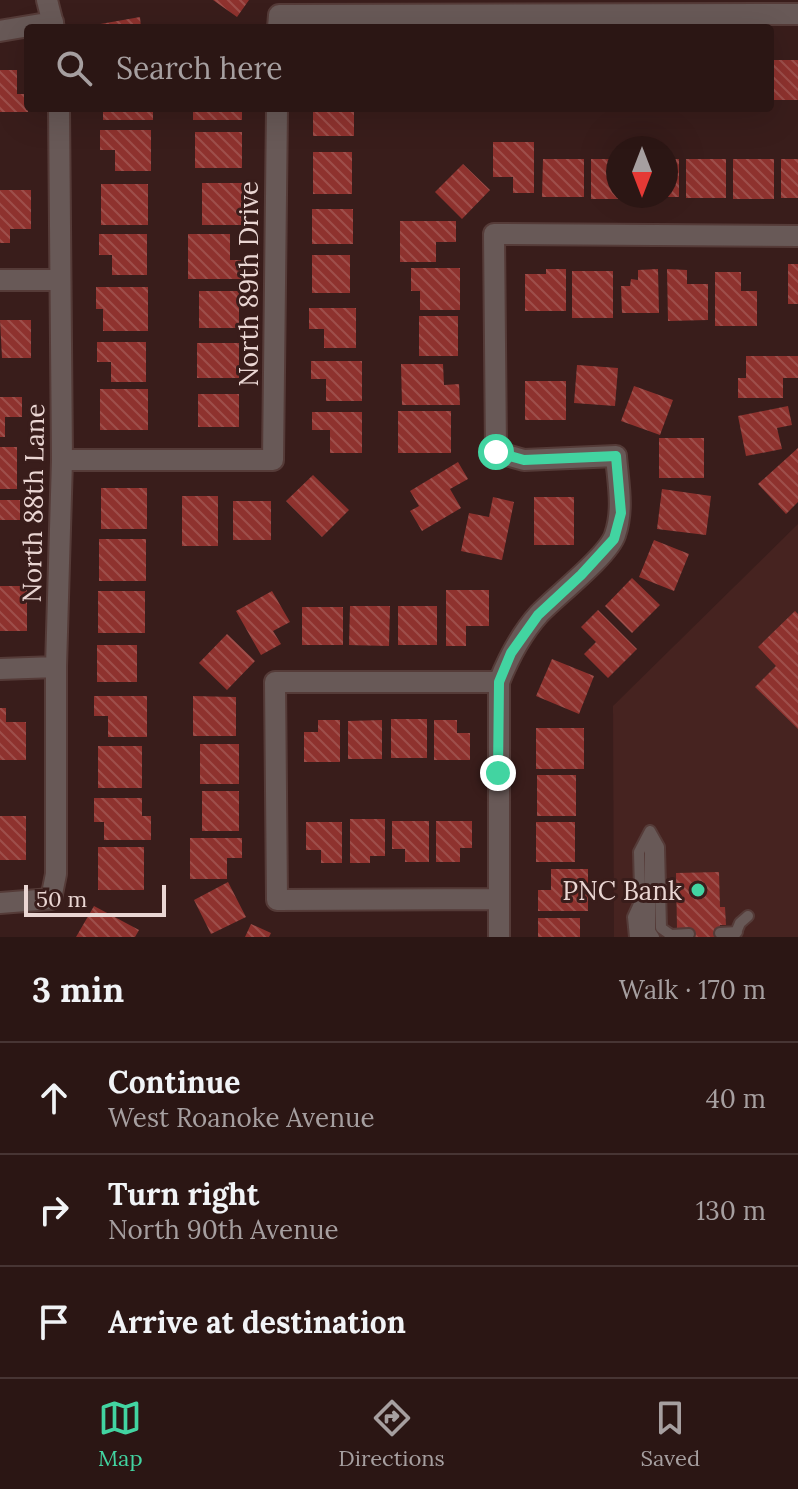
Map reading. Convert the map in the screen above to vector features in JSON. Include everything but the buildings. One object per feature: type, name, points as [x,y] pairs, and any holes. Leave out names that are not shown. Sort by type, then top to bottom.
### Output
[{"type":"street","points":[[47,0],[53,24]]},
{"type":"street","points":[[278,21],[798,14]]},
{"type":"street","points":[[0,31],[24,28]]},
{"type":"street","name":"North 88th Lane","points":[[0,903],[51,899],[56,874],[56,667],[62,460],[59,112]]},
{"type":"street","name":"North 89th Drive","points":[[62,460],[273,460],[277,112]]},
{"type":"street","points":[[499,937],[499,682],[511,653],[538,615],[614,539],[621,513],[616,456],[524,460],[496,452],[494,234],[798,236]]},
{"type":"street","points":[[0,280],[59,280]]},
{"type":"street","points":[[0,669],[56,667]]},
{"type":"street","points":[[499,682],[275,682],[277,900],[499,899]]},
{"type":"lane","points":[[643,937],[639,852],[650,831]]},
{"type":"lane","points":[[650,831],[659,847],[661,928],[671,935],[689,934]]},
{"type":"lane","points":[[650,831],[650,931],[654,937]]},
{"type":"lane","points":[[635,937],[633,917],[640,903]]},
{"type":"lane","points":[[720,933],[736,934],[740,923],[748,916]]},
{"type":"shaded area","points":[[798,524],[798,937],[614,937],[613,706]]},
{"type":"place","name":"PNC Bank","points":[[698,890]]},
{"type":"route","points":[[496,452],[524,460],[616,456],[621,513],[614,539],[538,615],[511,653],[499,682],[498,773]]}]
